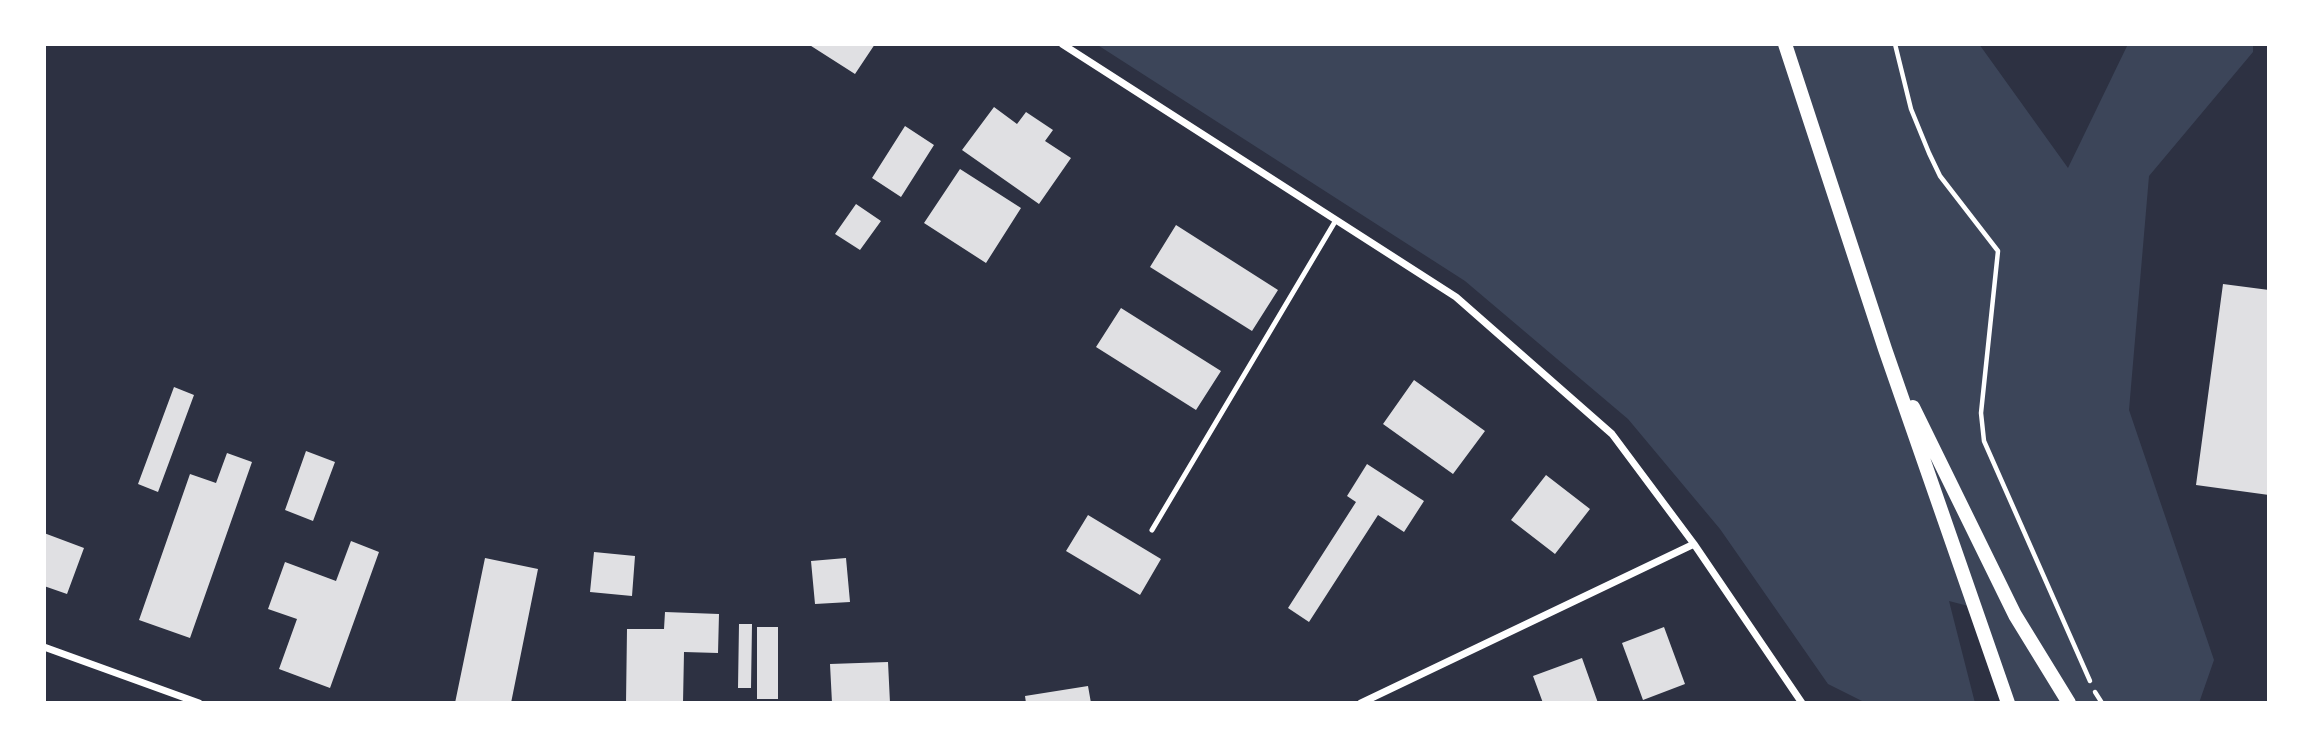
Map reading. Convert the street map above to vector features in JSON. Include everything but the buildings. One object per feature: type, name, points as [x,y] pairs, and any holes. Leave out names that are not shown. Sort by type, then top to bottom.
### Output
[{"type":"main road","points":[[1785,44],[1885,349],[2008,703]]},
{"type":"main road","points":[[1885,349],[2015,615],[2069,703]]},
{"type":"street","points":[[1062,44],[1456,297],[1612,434],[1694,544],[1802,703]]},
{"type":"street","points":[[1361,703],[1694,544]]},
{"type":"street","points":[[44,648],[199,703]]},
{"type":"lane","points":[[1152,530],[1336,219]]},
{"type":"path","points":[[1895,44],[1910,109],[1940,176],[1998,251],[1981,413],[1984,440],[2102,703]]},
{"type":"shaded area","points":[[1096,44],[1979,44],[2068,168],[2128,44],[2253,44],[2253,52],[2149,176],[2129,410],[2214,660],[2199,703],[2008,703],[1976,608],[1949,601],[1975,703],[1866,703],[1828,684],[1720,529],[1628,419],[1465,281]]}]
